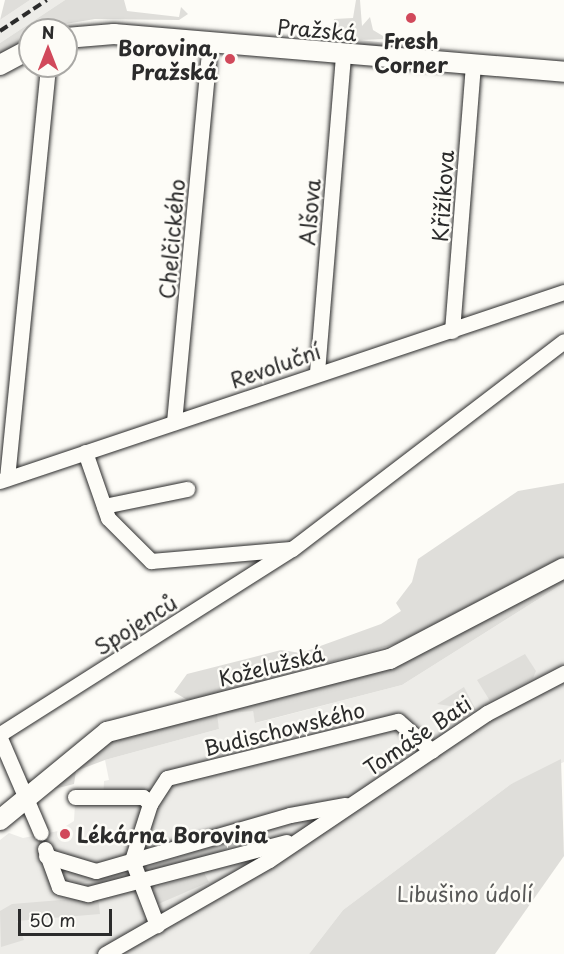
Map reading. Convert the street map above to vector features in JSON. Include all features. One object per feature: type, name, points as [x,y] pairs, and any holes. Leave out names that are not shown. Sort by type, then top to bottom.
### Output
[{"type":"main road","name":"Pražská","points":[[78,37],[114,34],[343,56],[564,72]]},
{"type":"main road","points":[[0,65],[18,55]]},
{"type":"main road","name":"Koželužská","points":[[0,820],[107,732],[390,659],[564,568]]},
{"type":"street","name":"Alšova","points":[[317,372],[343,56]]},
{"type":"street","name":"Chelčického","points":[[174,422],[208,61]]},
{"type":"street","name":"Křižíkova","points":[[453,331],[473,64]]},
{"type":"street","points":[[4,480],[47,78]]},
{"type":"street","name":"Revoluční","points":[[4,480],[317,372],[453,331],[564,292]]},
{"type":"street","name":"Spojenců","points":[[0,736],[292,549],[564,340]]},
{"type":"street","name":"Spojenců","points":[[85,452],[104,506],[126,540],[151,561],[292,549]]},
{"type":"street","points":[[104,506],[186,489]]},
{"type":"street","name":"Tomáše Bati","points":[[105,954],[298,839],[487,713],[564,673]]},
{"type":"street","name":"Budischowského","points":[[150,804],[167,778],[398,721],[432,751]]},
{"type":"street","points":[[0,736],[24,801],[41,833]]},
{"type":"street","points":[[75,797],[143,797],[150,804],[132,860],[139,884],[157,925]]},
{"type":"street","points":[[132,860],[290,814],[354,803]]},
{"type":"street","name":"Tomáše Bati","points":[[132,860],[96,871],[45,852],[59,887],[88,894],[139,884],[298,839]]},
{"type":"shaded area","points":[[30,0],[65,0],[38,18],[18,18],[18,31],[0,43],[0,20]]},
{"type":"shaded area","points":[[564,583],[564,762],[511,784],[343,910],[309,954],[0,954],[0,840],[9,833],[23,838],[58,831],[74,821],[75,803],[103,803],[104,781],[109,780],[105,760],[219,729],[216,715],[236,709],[253,711],[256,723],[402,685]]},
{"type":"green space","points":[[5,0],[30,0],[0,20]]},
{"type":"green space","points":[[65,0],[124,0],[127,11],[179,17],[181,7],[188,14],[179,20],[95,19],[78,22],[78,18],[38,18]]},
{"type":"green space","points":[[356,0],[360,0],[362,26],[370,17],[373,30],[388,39],[359,40],[463,51],[331,44],[334,19],[353,18]]},
{"type":"green space","points":[[18,31],[18,46],[0,56],[0,43]]},
{"type":"green space","points":[[564,483],[564,556],[396,644],[189,701],[174,692],[187,674],[281,650],[301,653],[381,624],[401,611],[396,603],[412,582],[418,559],[518,491]]},
{"type":"green space","points":[[564,567],[564,583],[402,685],[255,723],[253,711],[217,714],[219,729],[105,760],[76,771],[74,784],[54,789],[50,777],[107,732],[400,653]]},
{"type":"green space","points":[[525,654],[536,671],[533,678],[490,701],[477,680]]},
{"type":"green space","points":[[464,687],[476,710],[437,704]]},
{"type":"green space","name":"Libušino údolí","points":[[561,759],[564,856],[495,954],[309,954],[343,910],[511,784]]},
{"type":"green space","points":[[295,820],[214,854],[144,874],[141,869]]},
{"type":"green space","points":[[60,868],[95,877],[128,871],[133,876],[78,883],[65,878]]},
{"type":"green space","points":[[204,873],[209,882],[156,905],[150,889]]},
{"type":"green space","points":[[98,897],[100,914],[17,921],[24,940],[1,947],[0,911],[12,904]]},
{"type":"railway","points":[[0,31],[47,0]]},
{"type":"place","name":"Fresh Corner","points":[[411,18]]},
{"type":"place","name":"Borovina, Pražská","points":[[230,59]]},
{"type":"place","name":"Lékárna Borovina","points":[[65,834]]}]
